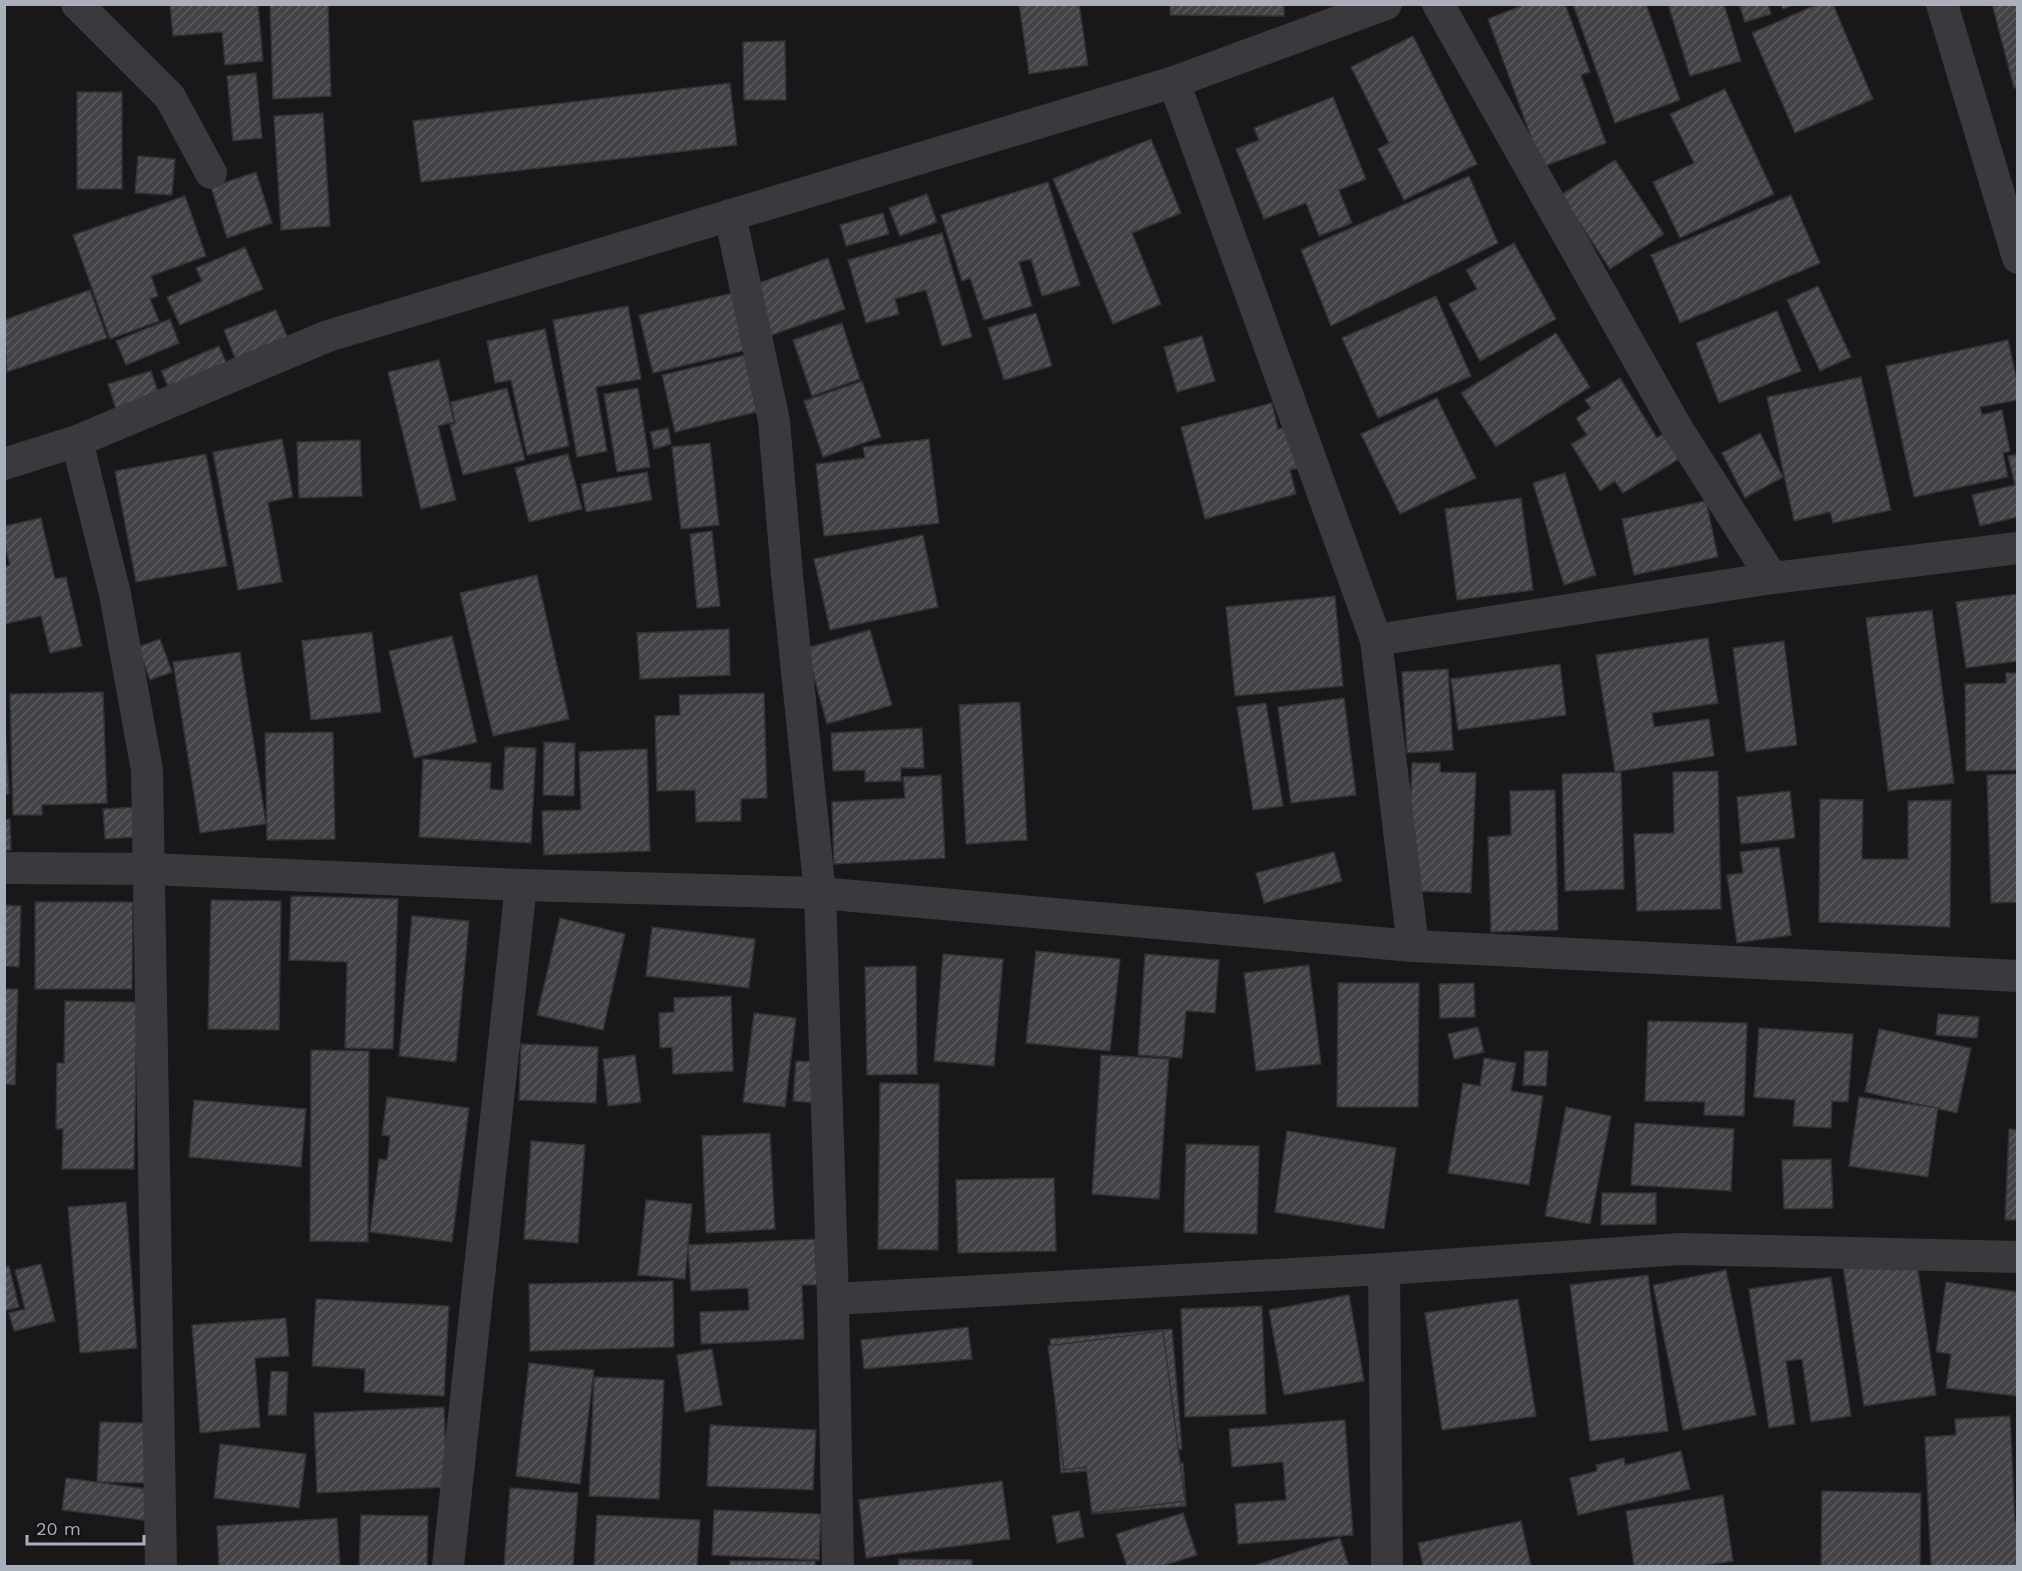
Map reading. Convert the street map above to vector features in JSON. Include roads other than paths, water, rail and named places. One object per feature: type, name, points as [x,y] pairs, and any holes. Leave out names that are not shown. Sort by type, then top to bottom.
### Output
[{"type":"street","points":[[77,4],[170,97],[211,173]]},
{"type":"street","points":[[4,464],[77,441],[328,336],[1174,82],[1386,4]]},
{"type":"street","points":[[1438,4],[1678,430],[1772,578]]},
{"type":"street","points":[[1942,4],[2018,258]]},
{"type":"street","points":[[1174,82],[1376,640],[1413,946]]},
{"type":"street","points":[[730,215],[774,421],[787,575],[820,892],[833,1299],[838,1566]]},
{"type":"street","points":[[77,441],[127,647],[147,770],[161,1566]]},
{"type":"street","points":[[1376,640],[1772,578],[2018,548]]},
{"type":"street","points":[[4,868],[150,869],[521,885],[820,892],[1413,946],[2018,976]]},
{"type":"street","points":[[448,1566],[521,885]]},
{"type":"street","points":[[833,1299],[1384,1269],[1680,1249],[2018,1257]]},
{"type":"street","points":[[1384,1269],[1387,1566]]}]
